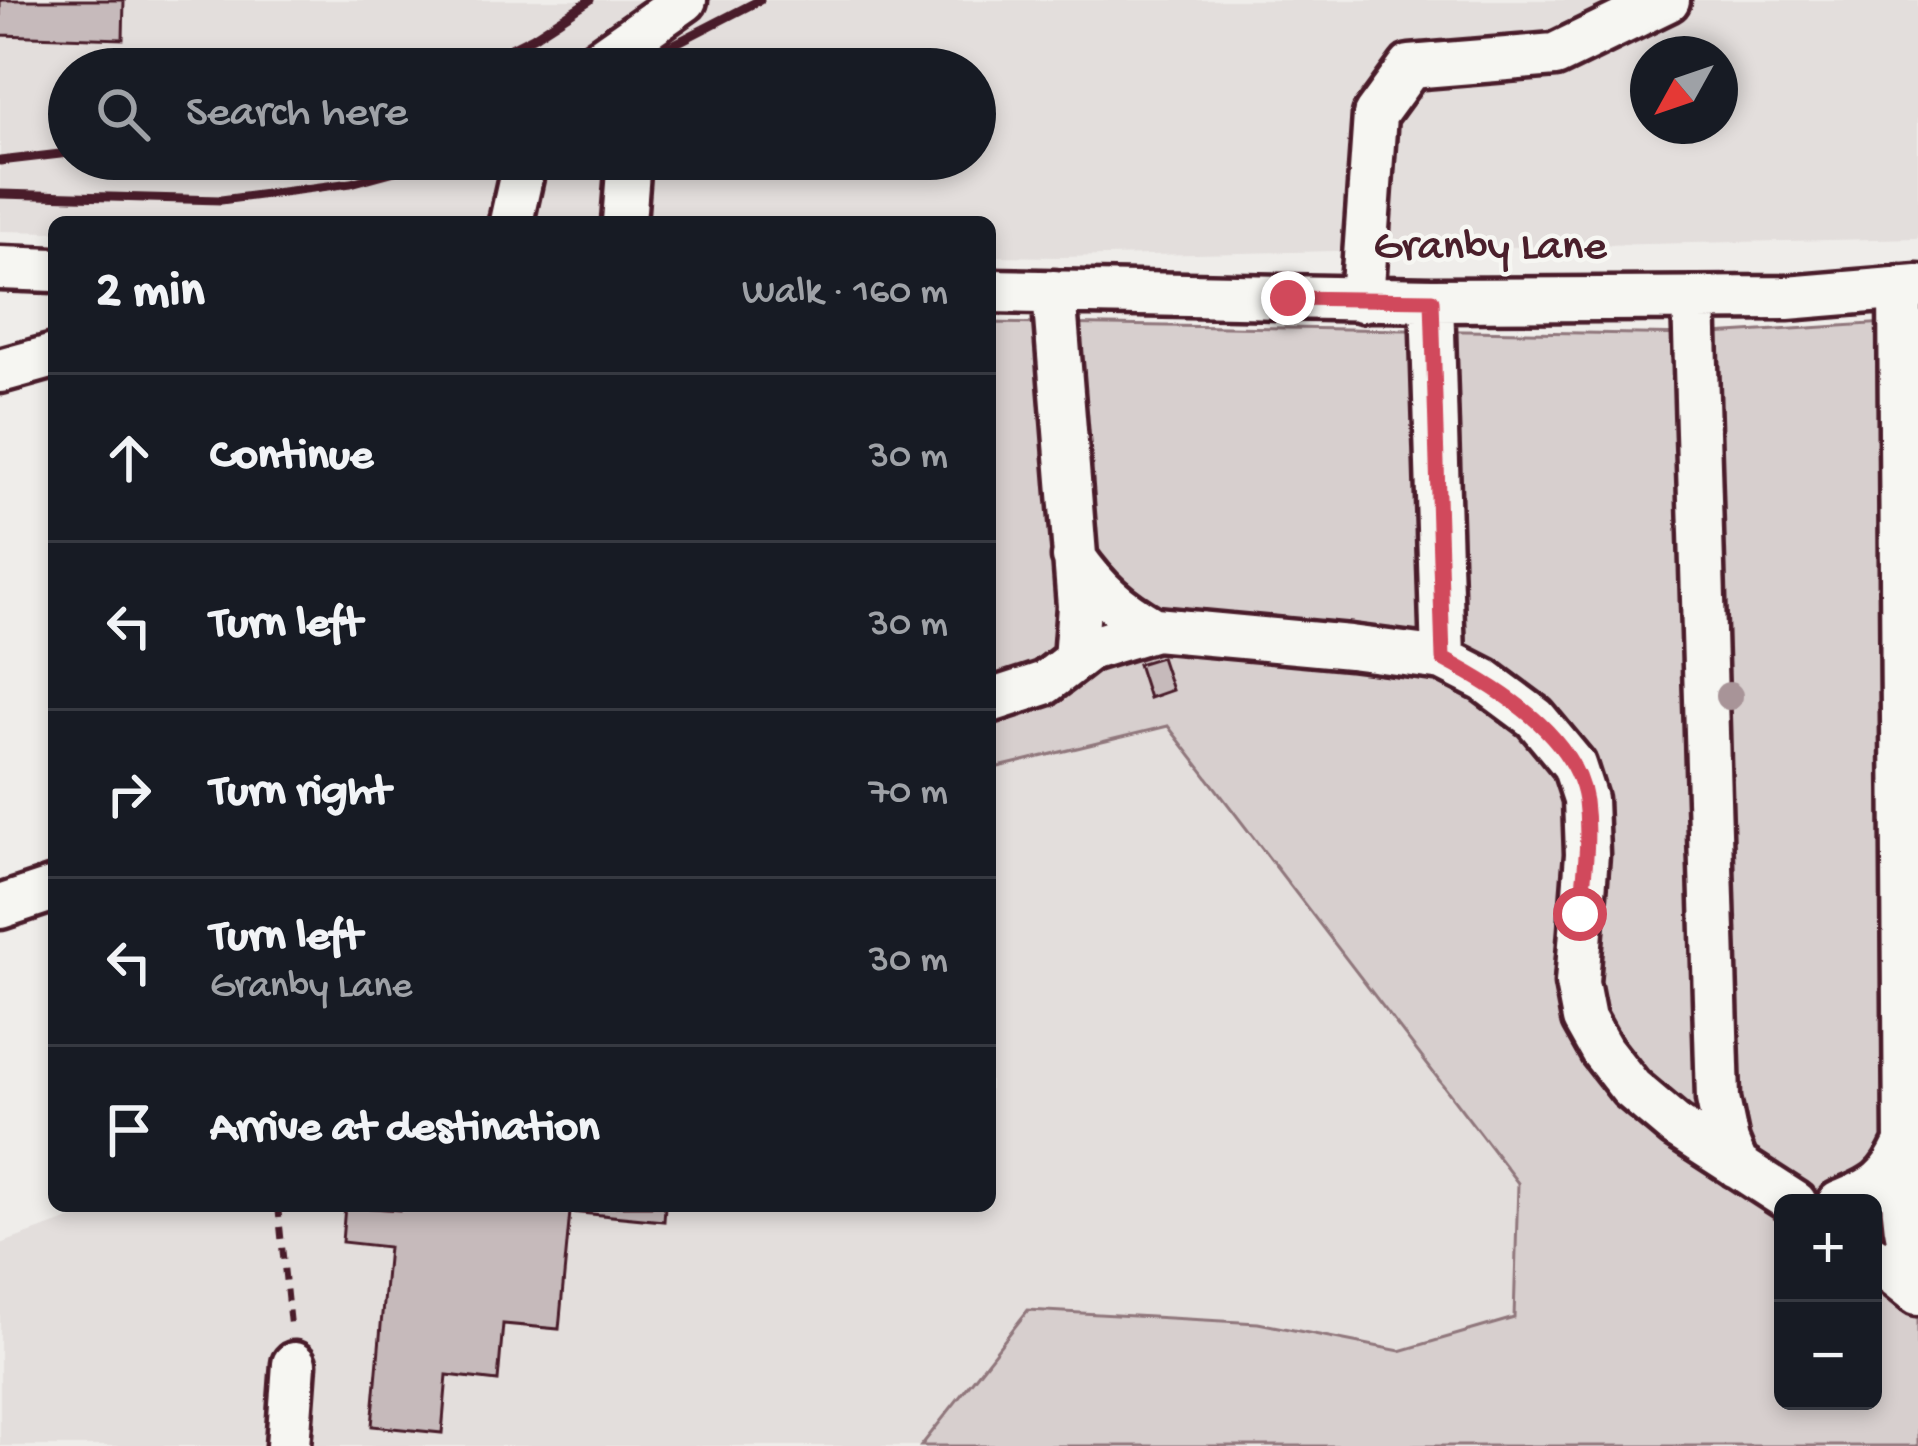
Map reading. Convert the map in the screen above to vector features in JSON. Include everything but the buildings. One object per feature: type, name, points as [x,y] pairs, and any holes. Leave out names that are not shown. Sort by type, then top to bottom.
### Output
[{"type":"street","points":[[617,48],[685,0]]},
{"type":"street","points":[[1362,300],[1375,116],[1410,67],[1555,55],[1668,0]]},
{"type":"street","points":[[512,216],[520,180]]},
{"type":"street","points":[[624,216],[627,180]]},
{"type":"street","points":[[0,268],[48,270]]},
{"type":"street","points":[[1909,288],[1906,1144],[1901,1189],[1904,1227],[1918,1273]]},
{"type":"street","name":"Granby Lane","points":[[996,291],[1432,300],[1787,298],[1909,288]]},
{"type":"street","points":[[1054,292],[1079,606],[1075,661]]},
{"type":"street","points":[[1694,299],[1707,1123]]},
{"type":"street","points":[[1432,300],[1443,659]]},
{"type":"street","points":[[0,371],[48,358]]},
{"type":"street","points":[[1074,557],[1095,587],[1123,612],[1153,629]]},
{"type":"street","points":[[996,698],[1045,683],[1089,649],[1153,629],[1443,659],[1484,680],[1535,718],[1574,765],[1585,799],[1576,983],[1584,1019],[1602,1051],[1631,1088],[1707,1123],[1737,1166],[1781,1194]]},
{"type":"street","points":[[0,908],[48,891]]},
{"type":"street","points":[[1859,1194],[1893,1171],[1906,1144]]},
{"type":"street","points":[[1882,1264],[1918,1293]]},
{"type":"street","points":[[288,1446],[294,1364]]},
{"type":"path","points":[[279,1212],[294,1364]]},
{"type":"shaded area","points":[[0,0],[1918,0],[1918,238],[1061,257],[996,256],[996,216],[48,216],[48,232],[0,231]]},
{"type":"shaded area","points":[[1918,321],[1918,1446],[921,1446],[1028,1310],[1258,1323],[1400,1351],[1514,1318],[1518,1183],[1168,726],[996,768],[996,323],[1696,335]]},
{"type":"shaded area","points":[[1168,725],[1518,1183],[1514,1319],[1400,1351],[1258,1323],[1028,1311],[923,1446],[0,1446],[0,1244],[89,1212],[996,1212],[996,768]]},
{"type":"railway","points":[[511,48],[590,0]]},
{"type":"railway","points":[[667,48],[760,0]]},
{"type":"railway","points":[[0,161],[48,155]]},
{"type":"railway","points":[[0,194],[221,200],[362,180]]},
{"type":"route","points":[[1288,298],[1432,300],[1443,659],[1484,680],[1535,718],[1574,765],[1585,799],[1587,854],[1580,914]]}]
